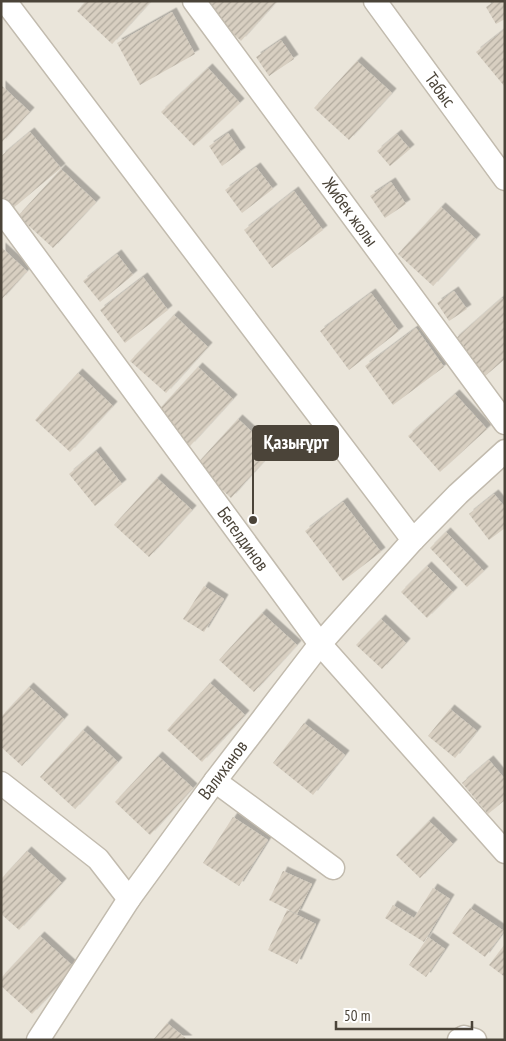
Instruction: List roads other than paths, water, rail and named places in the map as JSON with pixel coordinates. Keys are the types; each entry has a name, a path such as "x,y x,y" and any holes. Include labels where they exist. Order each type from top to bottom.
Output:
{"street":[{"path":"5,1 413,540"},
{"name":"Жибек жолы","path":"194,1 505,423"},
{"name":"Табыс","path":"375,1 505,180"},
{"name":"Бегелдинов","path":"1,210 320,644 505,852"},
{"name":"Валиханов","path":"38,1040 129,899 215,781 320,644 413,540 458,494 505,451"},
{"path":"215,781 333,868"},
{"path":"1,783 98,859 129,899"},
{"path":"459,1040 464,1037 475,1040"}],"place":[{"name":"Қазығұрт","path":"253,520"}]}
